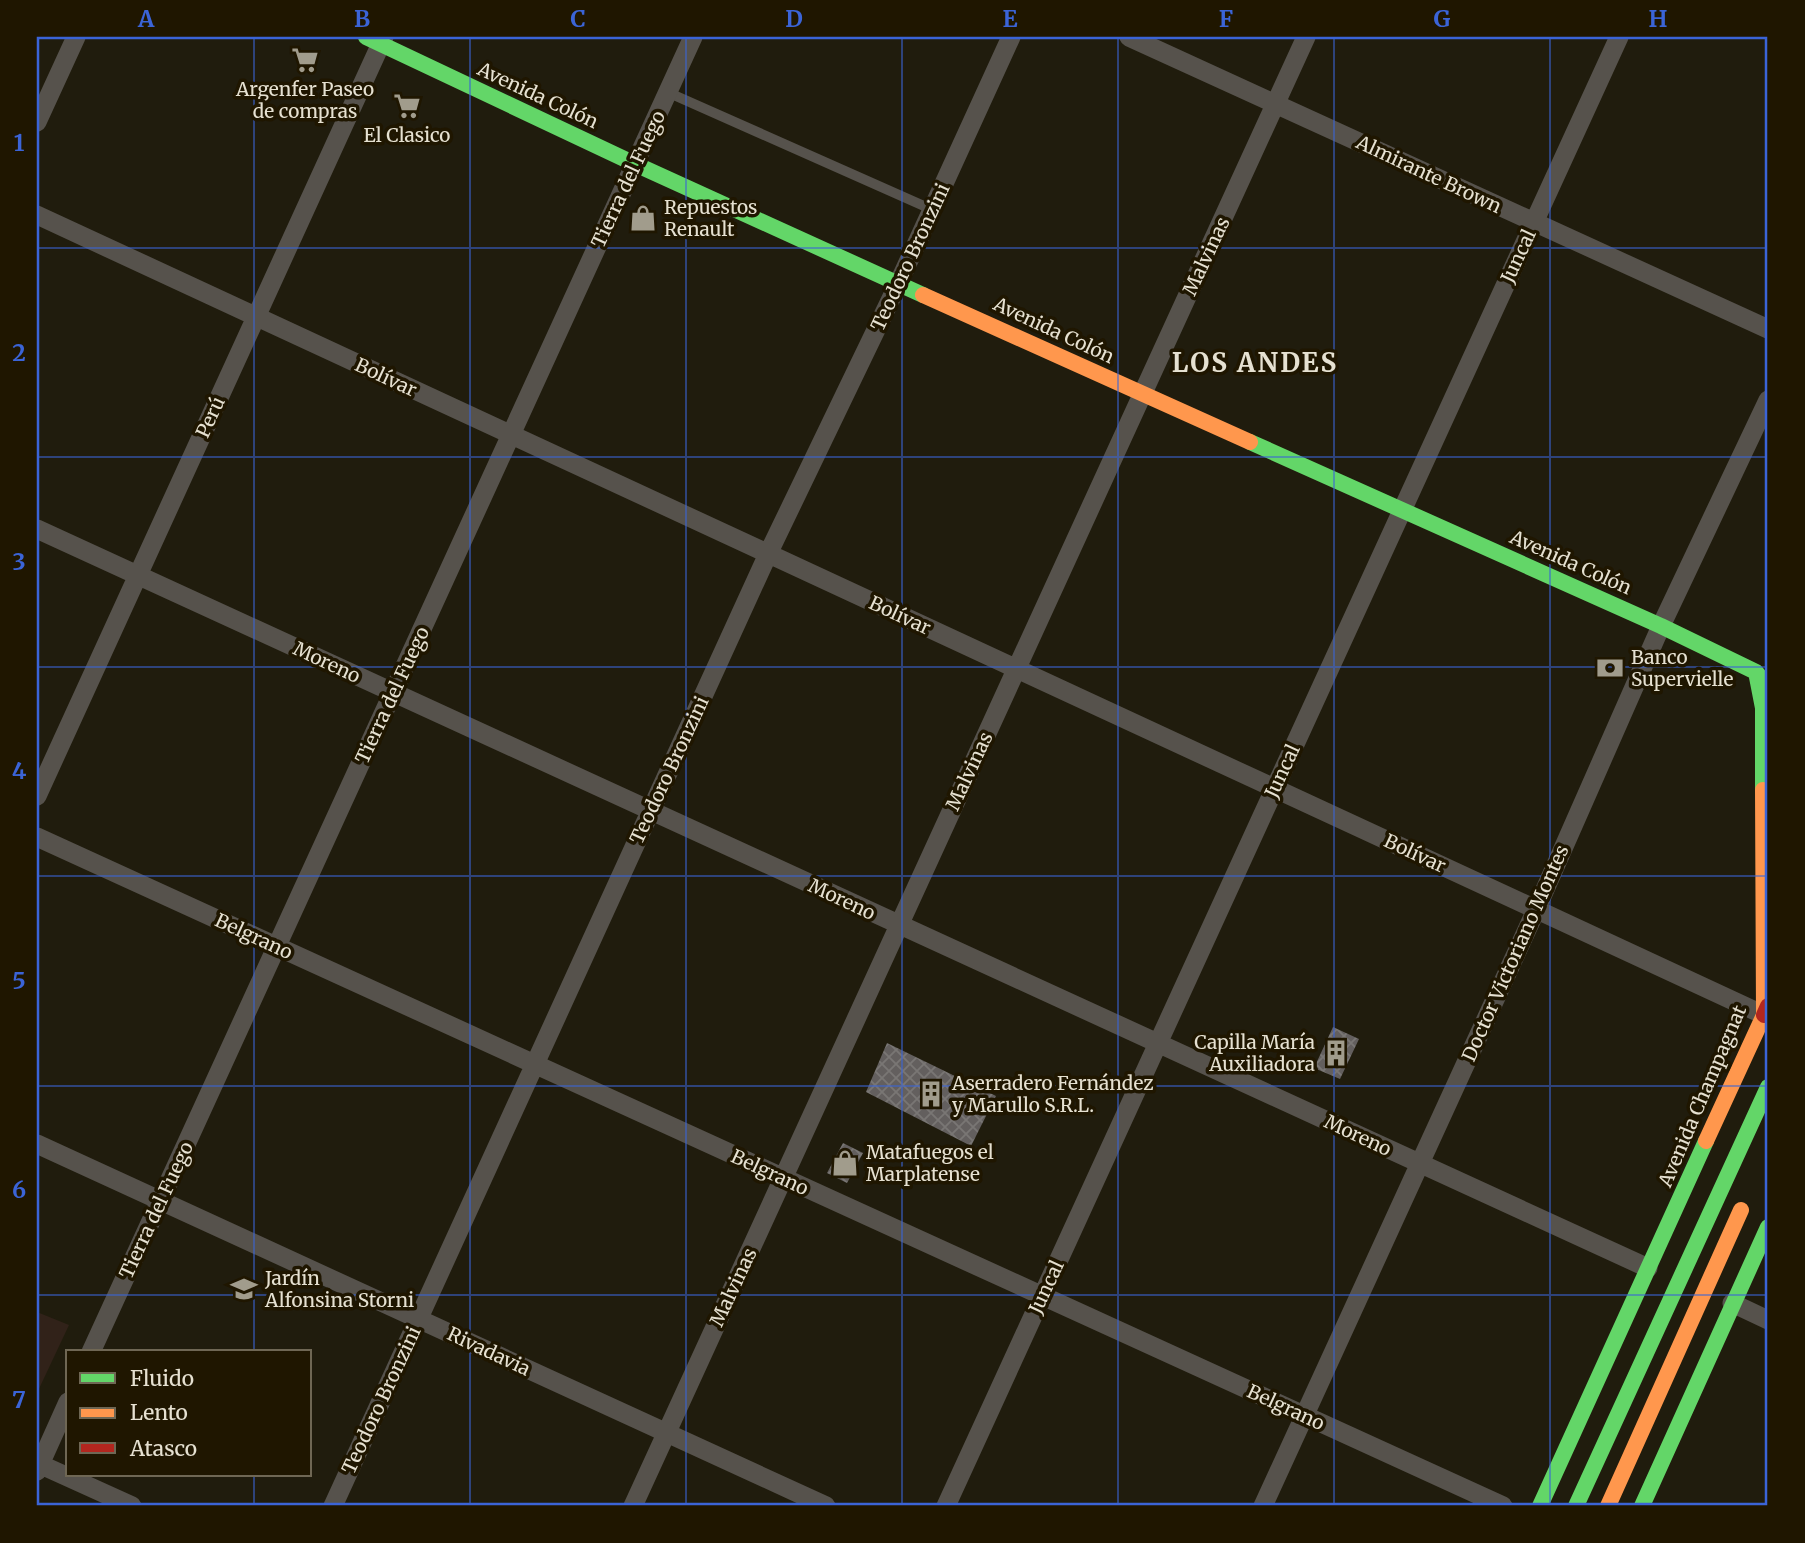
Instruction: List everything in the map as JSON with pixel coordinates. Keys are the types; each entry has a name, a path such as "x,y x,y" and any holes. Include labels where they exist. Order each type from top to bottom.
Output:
{"main road":[{"name":"Avenida Colón","path":"377,39 635,164 1661,626 1756,672 1768,687"},
{"name":"Avenida Colón","path":"1727,658 1765,658"},
{"name":"Avenida Champagnat","path":"1540,1506 1766,1010 1763,708 1756,672"},
{"path":"1576,1506 1768,1087"},
{"path":"1608,1506 1746,1198"},
{"path":"1642,1506 1768,1227"}],"street":[{"path":"37,122 76,37"},
{"name":"Tierra del Fuego","path":"92,1350 693,37"},
{"name":"Teodoro Bronzini","path":"333,1506 768,554 933,210 1011,37"},
{"name":"Almirante Brown","path":"1129,37 1768,329"},
{"name":"Malvinas","path":"633,1506 1306,37"},
{"name":"Juncal","path":"946,1506 1619,37"},
{"name":"Perú","path":"37,796 256,317 377,39"},
{"name":"Bolívar","path":"37,215 1536,909 1766,1010"},
{"name":"Doctor Victoriano Montes","path":"1263,1506 1536,909 1661,626 1768,400"},
{"name":"Moreno","path":"37,529 1648,1268"},
{"name":"Belgrano","path":"37,837 1503,1506"},
{"name":"Rivadavia","path":"37,1144 826,1506"},
{"path":"1732,1303 1768,1320"},
{"path":"66,1406 38,1466 132,1506"}],"lane":[{"path":"667,92 933,210"}],"shaded area":[{"path":"37,1312 69,1325 37,1393"}],"building":[{"name":"Capilla María Auxiliadora","path":"1333,1027 1359,1039 1340,1079 1314,1068"},
{"name":"Aserradero Fernández y Marullo S.R.L.","path":"887,1043 996,1096 971,1146 866,1092"},
{"name":"Matafuegos el Marplatense","path":"843,1143 863,1153 847,1183 827,1173"}],"traffic: fast":[{"path":"366,37 635,164 923,295"},
{"path":"1250,442 1661,626 1756,672 1768,687"},
{"path":"1756,672 1763,708 1763,790"},
{"path":"1576,1506 1768,1087"},
{"path":"1540,1506 1706,1141"},
{"path":"1642,1506 1768,1227"}],"traffic: slow":[{"path":"923,295 1250,442"},
{"path":"1706,1141 1764,1015 1763,790"},
{"path":"1608,1506 1741,1210"}],"traffic: jam":[{"path":"1764,1015 1768,1006"}],"place":[{"name":"Argenfer Paseo de compras","path":"305,60"},
{"name":"El Clasico","path":"407,106"},
{"name":"Repuestos Renault","path":"643,218"},
{"name":"Banco Supervielle","path":"1610,668"},
{"name":"Capilla María Auxiliadora","path":"1336,1053"},
{"name":"Aserradero Fernández y Marullo S.R.L.","path":"931,1094"},
{"name":"Matafuegos el Marplatense","path":"845,1163"},
{"name":"Jardín Alfonsina Storni","path":"244,1289"}],"district":[{"name":"LOS ANDES","path":"1255,362"}]}
